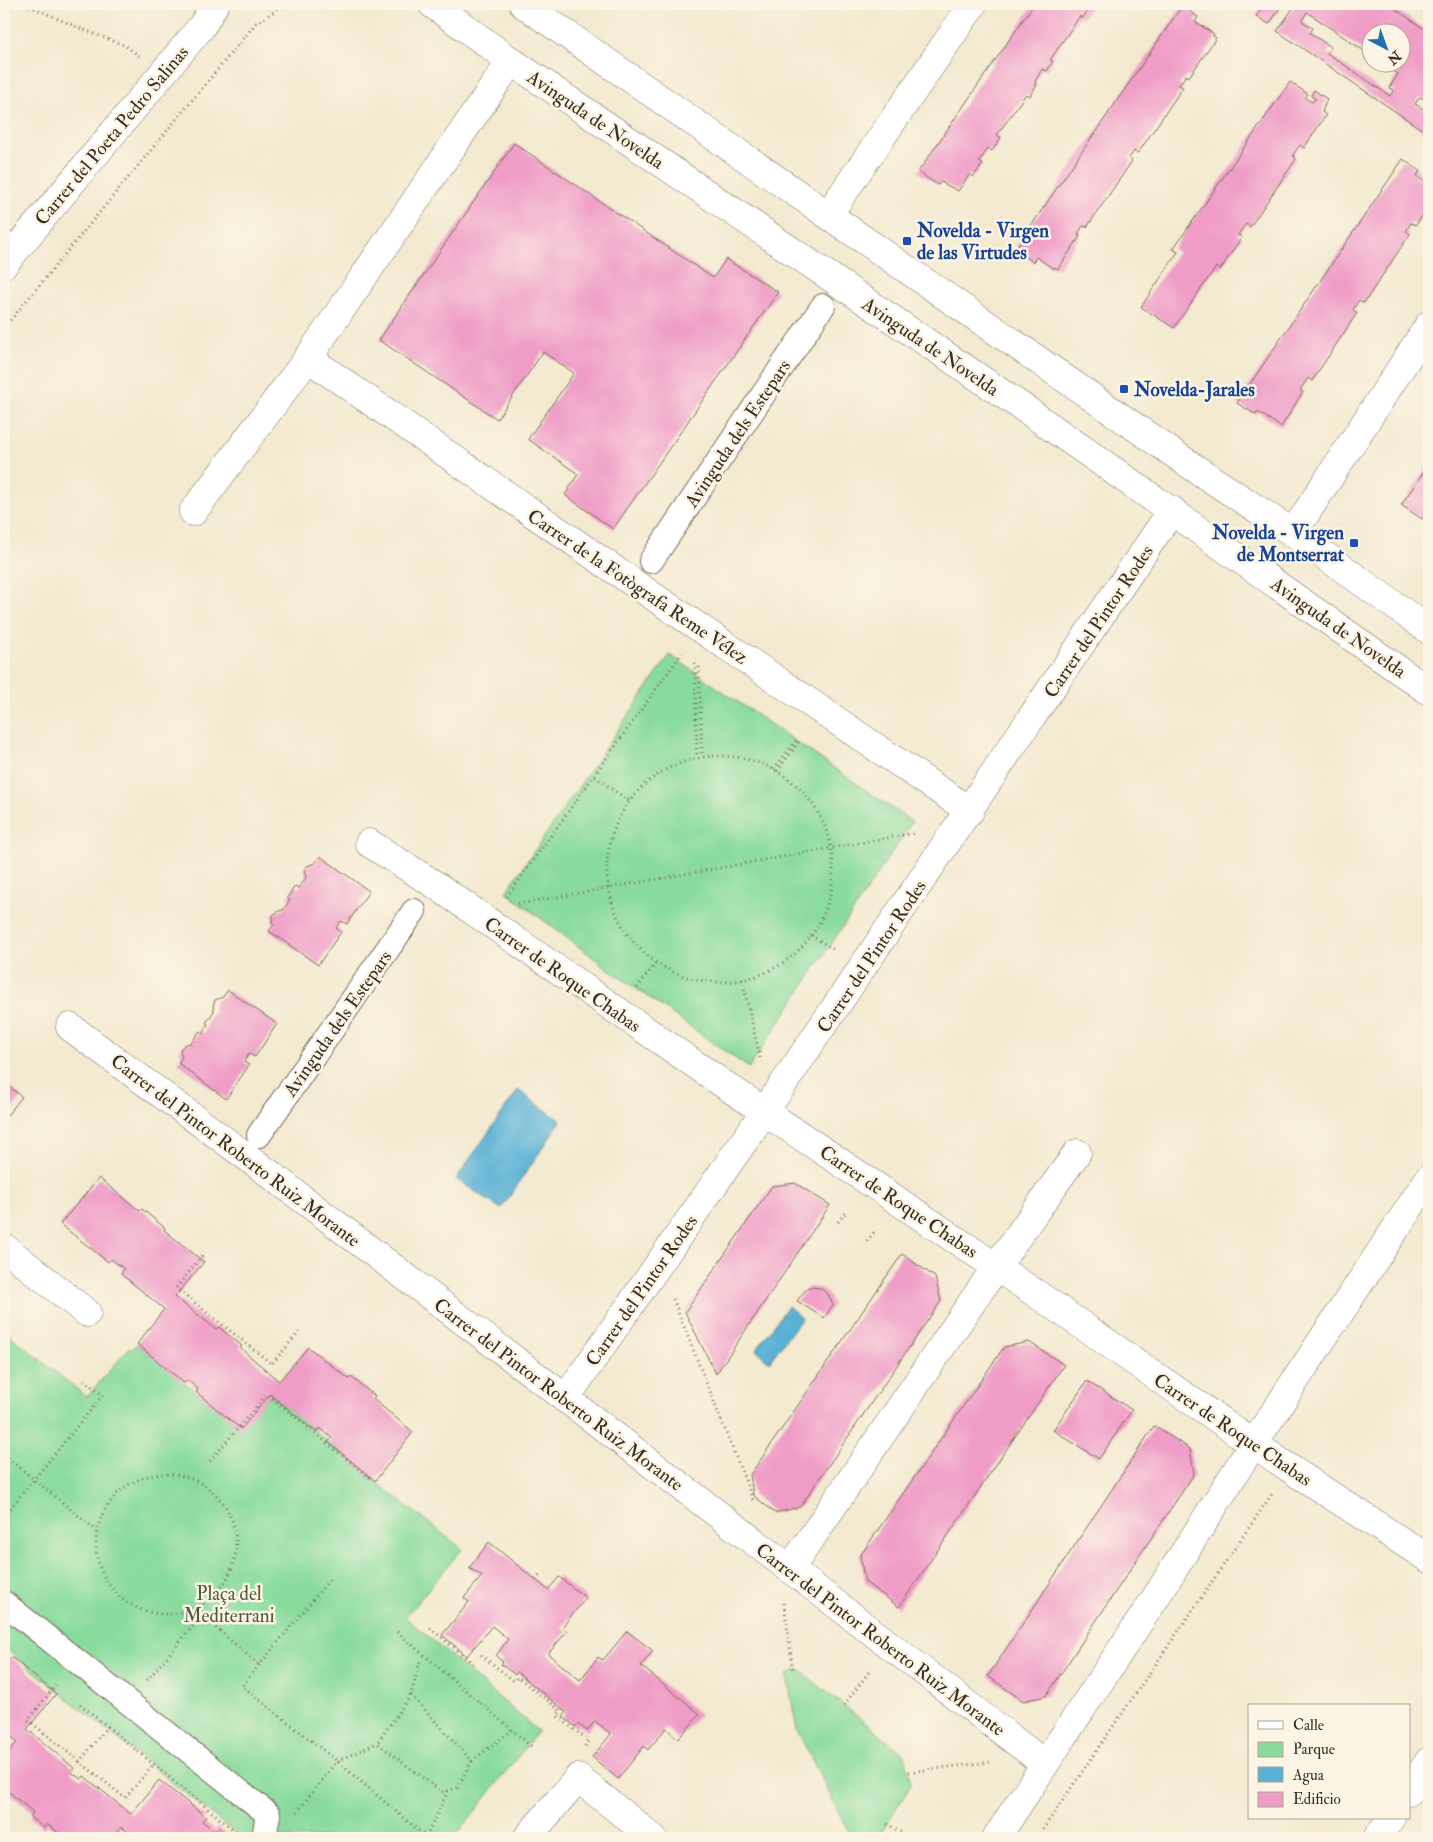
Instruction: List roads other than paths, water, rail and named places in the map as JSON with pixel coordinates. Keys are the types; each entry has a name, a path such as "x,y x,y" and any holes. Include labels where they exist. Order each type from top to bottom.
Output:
{"street":[{"name":"Carrer del Poeta Pedro Salinas","path":"4,264 202,26 215,4"},
{"name":"Avinguda de Novelda","path":"432,4 511,61 1172,510 1429,691"},
{"path":"524,4 1193,467 1293,533 1429,630"},
{"path":"828,215 974,4"},
{"path":"193,512 308,358 511,61"},
{"name":"Avinguda dels Estepars","path":"651,561 823,306"},
{"path":"1293,533 1429,325"},
{"name":"Carrer de la Fotògrafa Reme Vélez","path":"308,358 635,584 970,811"},
{"name":"Carrer del Pintor Rodes","path":"565,1399 766,1111 1172,510"},
{"name":"Carrer de Roque Chabas","path":"368,843 434,884 1290,1468 1429,1559"},
{"name":"Avinguda dels Estepars","path":"259,1135 414,911"},
{"name":"Carrer del Pintor Roberto Ruiz Morante","path":"70,1027 258,1165 790,1568 1045,1764"},
{"path":"790,1568 996,1267 1077,1153"},
{"path":"996,1838 1429,1178"},
{"path":"4,1247 87,1313"},
{"path":"4,1603 268,1814 264,1838"},
{"path":"1410,1790 1429,1761"},
{"path":"527,1838 578,1778 653,1838"},
{"path":"1377,1838 1390,1820"}],"water":[{"path":"518,1090 561,1121 501,1209 456,1179"},
{"path":"788,1306 802,1318 769,1362 756,1350"}],"place":[{"name":"Novelda - Virgen de las Virtudes","path":"907,241"},
{"name":"Novelda-Jarales","path":"1124,389"},
{"name":"Novelda - Virgen de Montserrat","path":"1354,543"}],"park label":[{"name":"Plaça del Mediterrani","path":"229,1604"}]}
